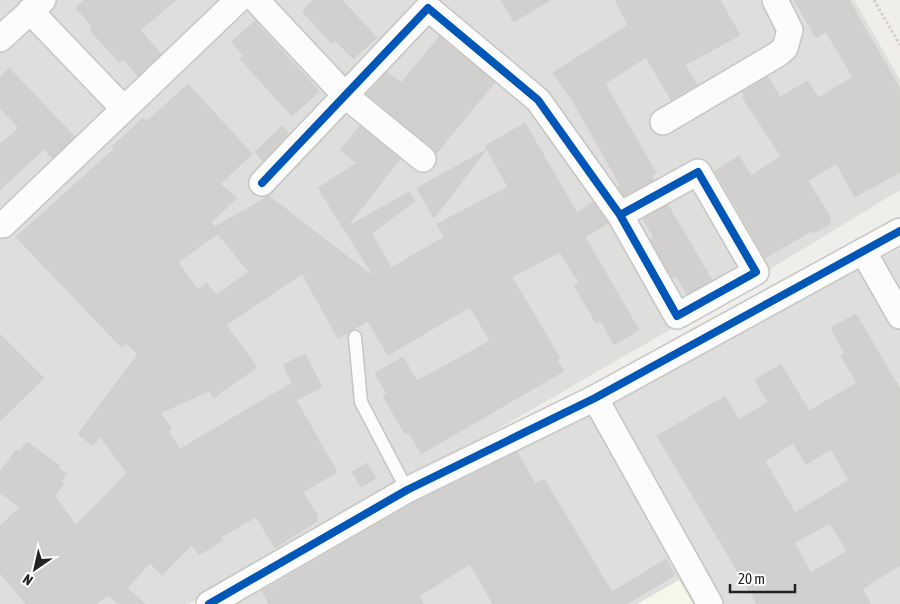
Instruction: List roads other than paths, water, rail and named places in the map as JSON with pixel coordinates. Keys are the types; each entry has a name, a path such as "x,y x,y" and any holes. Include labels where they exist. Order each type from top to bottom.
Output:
{"street":[{"path":"3,225 238,0"},
{"path":"256,0 346,96 423,159"},
{"path":"663,122 785,48 790,39 790,30 775,0"},
{"path":"0,39 36,6 124,109"},
{"path":"262,183 428,8 538,100 620,215 677,316 756,272 698,172 620,215"},
{"path":"209,604 407,490 595,398 900,231"},
{"path":"863,251 900,316"},
{"path":"595,398 710,604"}],"lane":[{"path":"356,337 361,402 407,490"}]}
